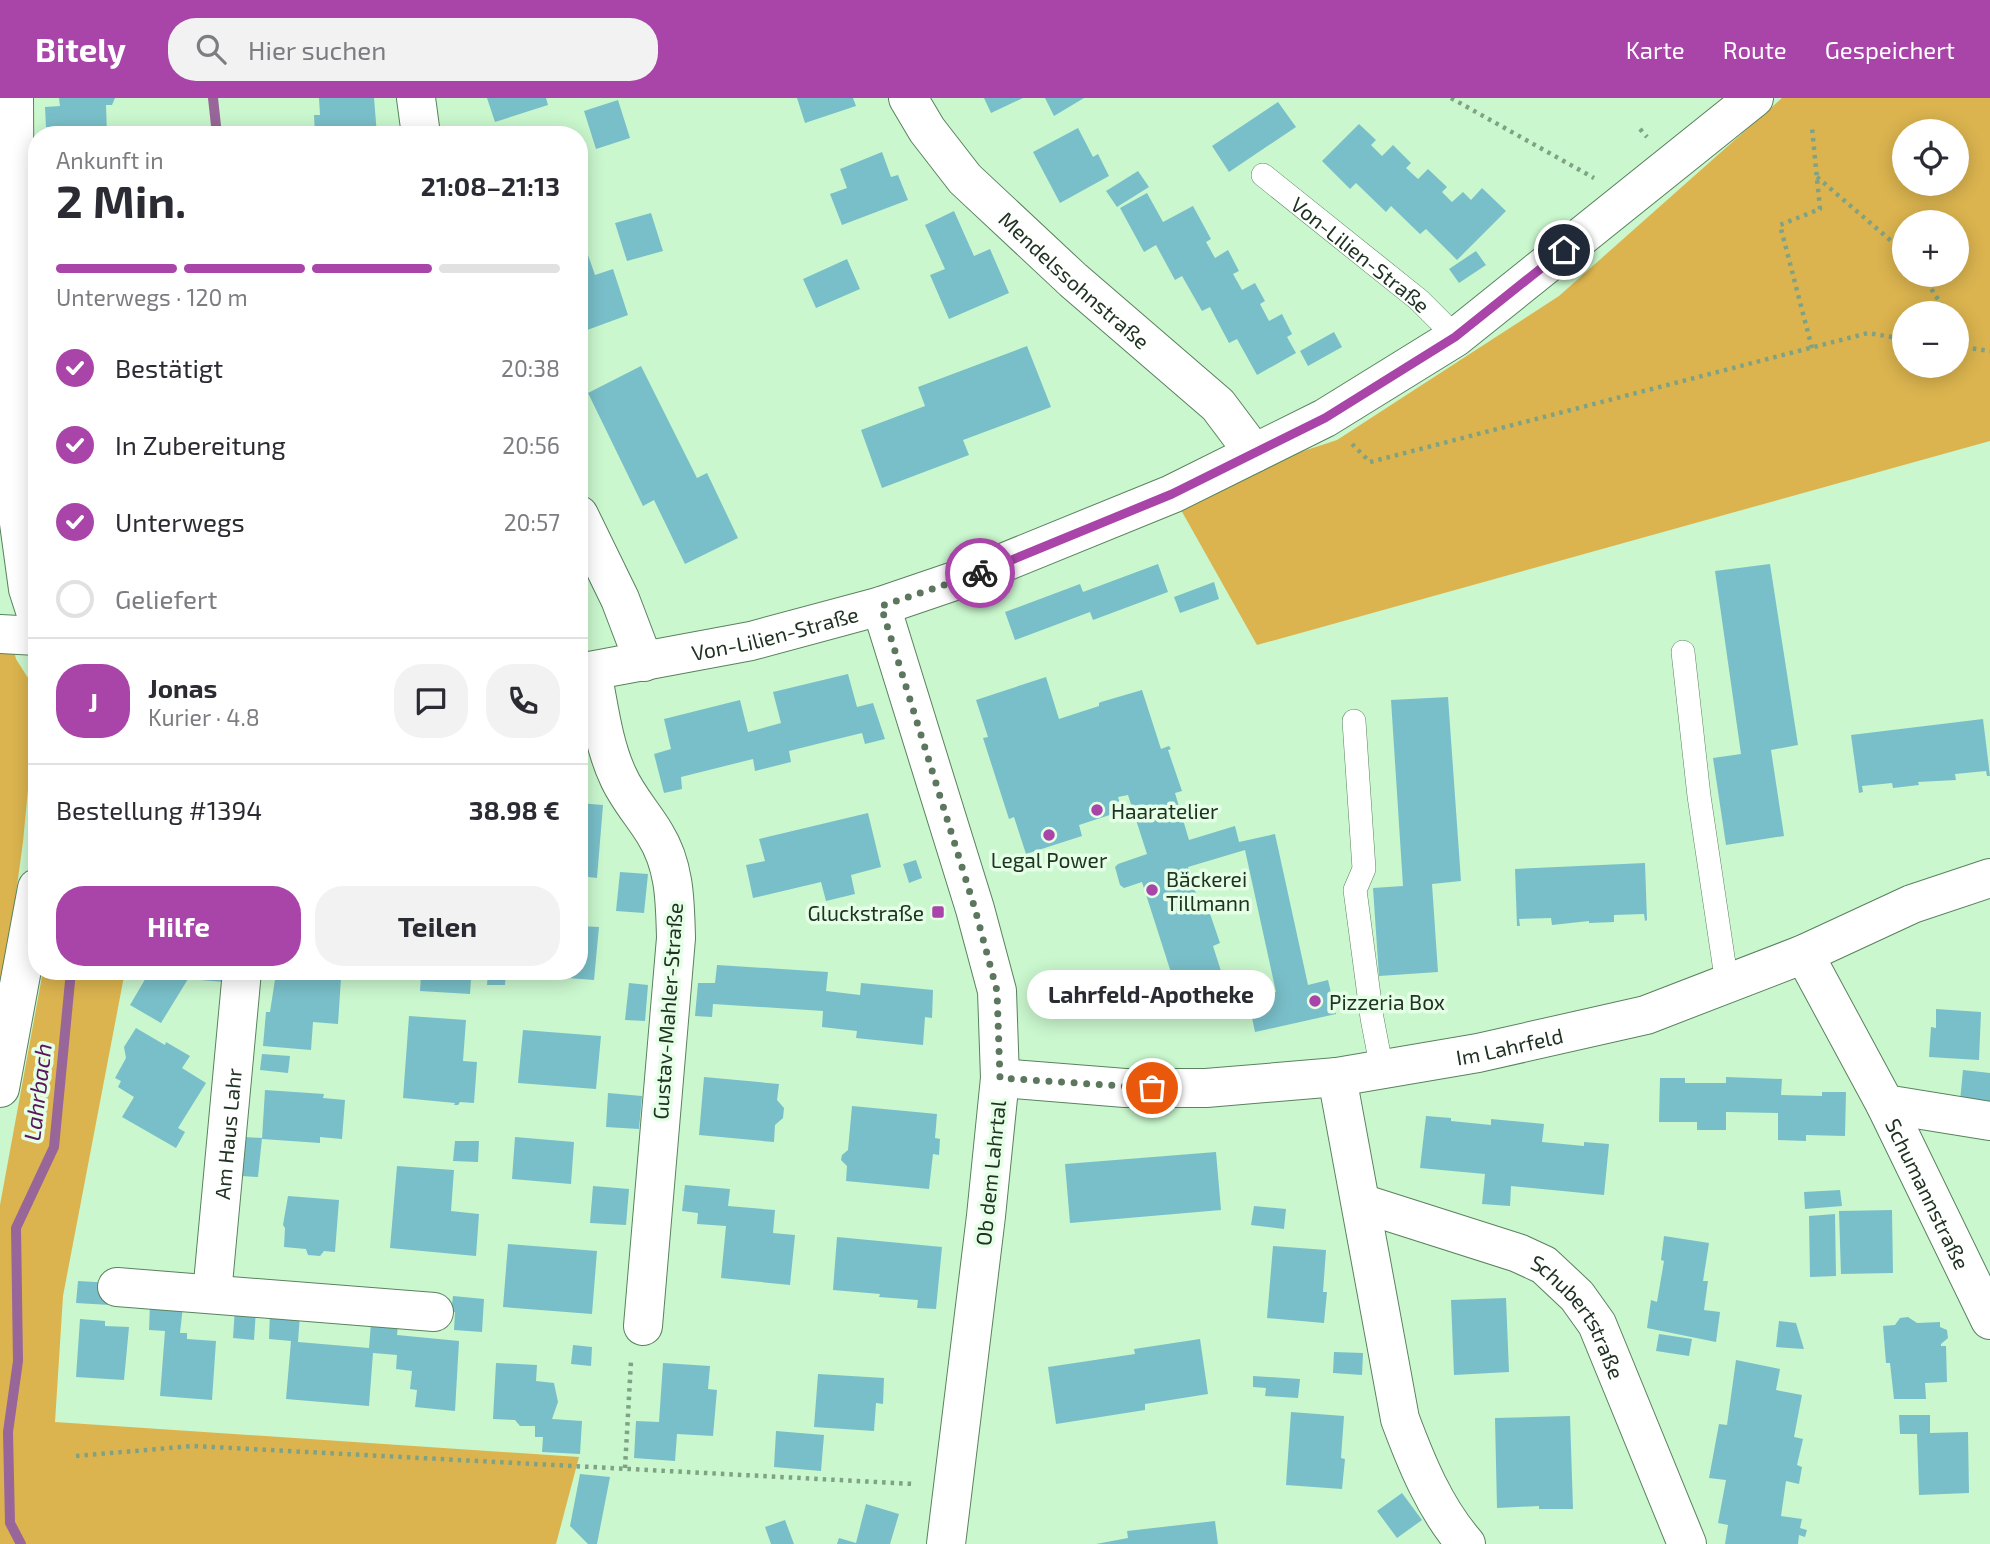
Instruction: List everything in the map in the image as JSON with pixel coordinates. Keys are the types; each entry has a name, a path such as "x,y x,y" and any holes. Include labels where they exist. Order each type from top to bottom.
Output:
{"street":[{"path":"14,98 16,501 28,589"},
{"path":"416,98 420,126"},
{"name":"Mendelssohnstraße","path":"908,98 965,179 1063,271 1217,405 1254,453"},
{"name":"Von-Lilien-Straße","path":"588,672 751,641 881,606 978,573 1172,494 1325,418 1455,337 1754,98"},
{"path":"588,533 620,599 644,662"},
{"name":"Ob dem Lahrtal","path":"881,606 975,909 997,991 1000,1078 946,1544"},
{"path":"0,634 28,636"},
{"name":"Gustav-Mahler-Straße","path":"588,679 617,775 632,802 656,835 669,865 675,894 676,938 643,1326"},
{"name":"Im Lahrfeld","path":"1000,1078 1125,1088 1206,1088 1338,1077 1478,1053 1647,1016 1804,954 1912,904 1990,878"},
{"path":"0,1088 28,937"},
{"name":"Schumannstraße","path":"1804,954 1885,1104 1990,1320"},
{"name":"Am Haus Lahr","path":"212,1294 241,980"},
{"path":"1338,1077 1400,1419 1417,1463 1438,1502 1466,1544"},
{"name":"Schumannstraße","path":"1885,1104 1990,1121"},
{"name":"Schubertstraße","path":"1361,1203 1518,1253 1544,1265 1563,1280 1597,1324 1687,1544"},
{"path":"117,1287 433,1312"}],"lane":[{"name":"Von-Lilien-Straße","path":"1263,175 1419,300 1455,337"},
{"path":"1683,652 1699,796 1727,984"},
{"path":"1354,721 1364,869 1355,890 1372,1018 1382,1070"}],"path":[{"path":"1451,98 1629,198"},
{"path":"1812,128 1820,209 1780,225 1812,348"},
{"path":"1816,176 1892,242"},
{"path":"1325,418 1370,462 1868,333 1892,336"},
{"path":"1969,348 1990,351"},
{"path":"625,1468 632,1344 643,1326"},
{"path":"76,1456 193,1446 953,1486"}],"shaded area":[{"path":"1782,98 1990,98 1990,441 1257,645 1172,494 1337,440 1559,296"},
{"path":"0,634 10,634 16,659 28,678 28,789 9,944 0,986"},
{"path":"41,980 123,980 63,1296 55,1422 579,1457 556,1544 0,1544 0,1205"}],"building":[{"path":"59,98 115,98 112,105 106,105 107,126 46,126 45,107 60,106"},
{"path":"319,98 374,98 376,126 315,126 314,115 320,115"},
{"path":"487,98 546,98 548,105 495,122"},
{"path":"797,98 853,98 856,106 805,123"},
{"path":"984,98 1023,98 991,113"},
{"path":"1045,98 1084,98 1054,116"},
{"path":"618,100 630,138 596,149 584,111"},
{"path":"1278,102 1296,127 1229,172 1212,146"},
{"path":"1359,124 1376,140 1371,145 1382,156 1393,145 1411,163 1406,168 1418,179 1428,169 1447,187 1442,192 1452,202 1463,192 1471,200 1482,188 1506,211 1457,260 1426,229 1420,234 1391,206 1386,212 1356,183 1350,189 1322,161"},
{"path":"1078,128 1093,157 1098,154 1109,176 1060,203 1033,152"},
{"path":"882,152 891,177 898,175 908,200 842,225 830,194 847,188 840,169"},
{"path":"1138,171 1149,187 1117,207 1106,191"},
{"path":"1147,193 1163,222 1193,206 1211,239 1206,242 1215,258 1228,250 1239,271 1233,274 1242,290 1255,283 1265,301 1260,304 1269,321 1282,314 1292,334 1287,337 1296,353 1257,375 1237,339 1229,343 1210,307 1202,311 1182,276 1175,280 1156,245 1144,252 1120,208"},
{"path":"954,211 974,256 990,249 1009,293 949,319 930,275 945,269 925,225"},
{"path":"651,213 663,251 627,261 615,223"},
{"path":"1476,251 1486,265 1459,283 1449,269"},
{"path":"588,255 595,275 613,269 628,315 588,330"},
{"path":"847,259 860,289 816,308 803,279"},
{"path":"1334,332 1342,347 1308,366 1300,351"},
{"path":"1027,346 1051,407 963,440 969,455 882,488 861,430 925,406 918,387"},
{"path":"641,366 697,478 707,473 738,538 685,564 654,500 643,506 588,393"},
{"path":"1158,564 1168,592 1093,620 1090,612 1015,640 1005,612 1080,584 1083,592"},
{"path":"1770,564 1798,745 1771,750 1784,836 1726,845 1713,758 1741,754 1715,571"},
{"path":"1214,582 1219,599 1180,613 1174,597"},
{"path":"848,674 857,707 873,703 885,739 865,744 862,733 825,742 789,751 791,762 755,771 753,759 681,777 682,789 664,793 654,754 671,749 664,719 740,700 748,732 781,723 773,692"},
{"path":"1046,677 1059,719 1099,706 1101,702 1142,690 1161,749 1169,746 1171,749 1168,750 1182,791 1175,793 1189,840 1235,826 1239,842 1275,834 1308,985 1328,980 1336,1014 1255,1032 1248,998 1276,992 1245,850 1188,867 1199,904 1206,902 1220,943 1213,946 1228,993 1184,1006 1183,1010 1142,882 1124,888 1120,885 1115,867 1147,854 1128,795 1118,797 1122,811 1079,825 1082,836 1026,854 1014,817 1009,819 983,738 988,737 976,700"},
{"path":"1448,697 1461,881 1432,884 1438,972 1379,976 1373,888 1403,886 1391,700"},
{"path":"1983,719 1990,776 1987,776 1986,771 1955,774 1956,780 1918,782 1919,785 1893,788 1892,783 1862,786 1863,792 1859,793 1851,735"},
{"path":"588,804 603,805 597,878 588,877"},
{"path":"868,813 881,867 851,875 855,894 826,901 821,882 753,898 746,865 765,861 759,839"},
{"path":"916,860 922,878 909,883 903,864"},
{"path":"1645,863 1645,921 1644,914 1614,915 1614,922 1589,921 1552,925 1551,918 1519,919 1520,926 1517,926 1515,869"},
{"path":"620,872 648,874 644,913 616,911"},
{"path":"588,926 599,927 594,980 588,980"},
{"path":"717,965 828,972 826,991 860,995 861,983 933,990 932,1018 925,1017 923,1045 856,1038 857,1031 822,1027 823,1011 713,1004 712,1017 695,1016 698,983 715,983"},
{"path":"145,980 187,980 161,1023 130,1005"},
{"path":"275,980 341,980 338,1024 313,1022 311,1050 263,1046 266,1012 270,1012"},
{"path":"421,980 471,980 470,994 420,991"},
{"path":"487,980 505,980 505,985 487,985"},
{"path":"629,983 648,985 645,1021 625,1020"},
{"path":"1936,1009 1981,1012 1979,1060 1929,1057 1931,1027 1936,1028"},
{"path":"409,1016 466,1020 463,1061 477,1062 474,1103 460,1102 454,1105 455,1103 403,1098"},
{"path":"136,1028 190,1056 182,1068 206,1083 178,1128 185,1132 176,1148 122,1117 134,1097 118,1087 121,1081 115,1078 126,1058 124,1047"},
{"path":"523,1030 601,1036 596,1089 518,1083"},
{"path":"262,1054 290,1056 288,1073 260,1070"},
{"path":"1963,1070 1990,1073 1990,1102 1960,1101"},
{"path":"704,1077 779,1084 777,1100 784,1108 783,1118 775,1125 774,1142 699,1135"},
{"path":"1726,1077 1782,1079 1781,1095 1822,1096 1822,1092 1846,1092 1845,1136 1806,1135 1806,1141 1778,1140 1778,1113 1726,1112 1726,1130 1697,1130 1697,1122 1659,1122 1660,1078 1685,1078 1685,1083 1726,1083"},
{"path":"265,1090 324,1094 323,1098 345,1100 342,1139 320,1137 320,1143 262,1139"},
{"path":"608,1093 642,1096 639,1129 606,1127"},
{"path":"852,1106 937,1114 935,1138 940,1139 939,1155 933,1154 929,1189 846,1181 847,1166 841,1160 848,1150"},
{"path":"1426,1116 1491,1125 1491,1119 1544,1124 1542,1142 1584,1146 1584,1142 1609,1144 1604,1195 1511,1186 1510,1206 1482,1204 1485,1174 1420,1168"},
{"path":"245,1137 262,1138 258,1177 242,1176"},
{"path":"515,1137 574,1142 571,1184 512,1179"},
{"path":"455,1141 479,1141 478,1162 453,1161"},
{"path":"1216,1152 1221,1210 1070,1223 1065,1164"},
{"path":"397,1166 454,1170 451,1211 479,1214 476,1256 390,1248"},
{"path":"685,1185 730,1189 728,1206 775,1210 773,1233 795,1235 790,1285 721,1278 726,1226 697,1224 698,1213 682,1211"},
{"path":"593,1186 629,1189 626,1225 590,1223"},
{"path":"1840,1190 1842,1206 1805,1209 1804,1192"},
{"path":"288,1196 339,1200 335,1252 324,1251 320,1256 308,1255 306,1249 284,1247 283,1225"},
{"path":"1254,1206 1286,1209 1284,1229 1251,1225"},
{"path":"1892,1210 1893,1273 1841,1274 1839,1211"},
{"path":"1835,1214 1836,1276 1810,1277 1809,1216"},
{"path":"1664,1236 1709,1243 1703,1281 1708,1281 1704,1310 1720,1312 1716,1342 1647,1328 1651,1300 1657,1302 1664,1261 1661,1260"},
{"path":"837,1237 942,1247 936,1309 917,1308 918,1300 833,1290"},
{"path":"508,1244 597,1251 592,1314 503,1307"},
{"path":"1273,1246 1326,1250 1323,1292 1327,1292 1324,1323 1267,1318"},
{"path":"78,1281 112,1283 110,1305 76,1303"},
{"path":"453,1296 484,1299 482,1332 454,1330 455,1312 451,1312"},
{"path":"1506,1298 1509,1372 1454,1375 1451,1300"},
{"path":"150,1304 183,1306 180,1333 187,1333 187,1339 216,1341 212,1400 160,1396 165,1331 149,1330"},
{"path":"235,1308 256,1310 254,1340 233,1338"},
{"path":"270,1312 300,1314 298,1342 369,1348 371,1323 398,1325 397,1335 459,1341 455,1411 415,1407 417,1390 410,1389 412,1371 396,1369 397,1355 373,1353 369,1406 286,1399 291,1341 269,1339"},
{"path":"1908,1317 1917,1323 1940,1322 1940,1327 1947,1330 1948,1338 1941,1346 1946,1346 1947,1382 1925,1383 1926,1399 1894,1399 1890,1363 1886,1363 1883,1326 1895,1325 1900,1318"},
{"path":"80,1319 105,1321 105,1326 129,1327 124,1380 76,1377"},
{"path":"1779,1321 1796,1323 1804,1349 1776,1347"},
{"path":"1659,1334 1692,1339 1689,1356 1656,1351"},
{"path":"1200,1339 1208,1394 1145,1404 1145,1410 1056,1424 1048,1367 1135,1354 1134,1349"},
{"path":"573,1345 592,1347 591,1366 571,1364"},
{"path":"1334,1352 1363,1353 1362,1375 1333,1373"},
{"path":"1736,1360 1780,1369 1776,1390 1802,1395 1794,1437 1803,1439 1797,1465 1802,1467 1799,1484 1786,1481 1781,1516 1802,1519 1800,1528 1807,1530 1805,1537 1799,1535 1798,1544 1725,1544 1728,1525 1718,1523 1726,1480 1709,1478 1719,1424 1727,1425"},
{"path":"496,1363 537,1365 536,1381 554,1383 558,1402 552,1419 582,1421 580,1454 542,1452 543,1437 535,1437 535,1426 520,1426 515,1420 493,1419"},
{"path":"663,1363 710,1366 708,1389 717,1390 713,1436 677,1434 675,1461 634,1458 636,1421 659,1422"},
{"path":"818,1374 884,1378 883,1404 876,1403 874,1431 814,1427"},
{"path":"1253,1376 1300,1379 1298,1398 1265,1396 1266,1388 1253,1387"},
{"path":"1291,1412 1344,1416 1341,1458 1345,1459 1342,1489 1286,1485"},
{"path":"1899,1415 1930,1415 1930,1433 1968,1432 1969,1493 1919,1495 1917,1434 1900,1434"},
{"path":"1570,1416 1573,1509 1539,1509 1539,1506 1497,1508 1495,1418"},
{"path":"776,1431 824,1435 821,1471 774,1467"},
{"path":"580,1474 610,1477 597,1544 588,1544 570,1526"},
{"path":"1402,1493 1422,1520 1397,1538 1377,1511"},
{"path":"866,1504 899,1514 890,1544 837,1544 839,1538 856,1543"},
{"path":"785,1520 794,1544 771,1544 765,1527"},
{"path":"1215,1521 1218,1544 1096,1544 1128,1538 1127,1531"}],"waterway":[{"name":"Lahrbach","path":"213,98 216,126"},
{"name":"Lahrbach","path":"21,1544 10,1523 8,1432 18,1361 16,1228 54,1147 70,980"}],"way so far":[{"path":"980,573 881,606 975,909 997,991 1000,1078 1152,1088"}],"place":[{"name":"Haaratelier","path":"1097,810"},
{"name":"Legal Power","path":"1049,835"},
{"name":"Bäckerei Tillmann","path":"1152,890"},
{"name":"Gluckstraße","path":"938,912"},
{"name":"Pizzeria Box","path":"1315,1001"},
{"name":"Lahrfeld-Apotheke","path":"1152,1088"}],"route":[{"path":"980,573 1172,494 1325,418 1455,337 1564,250"}]}
